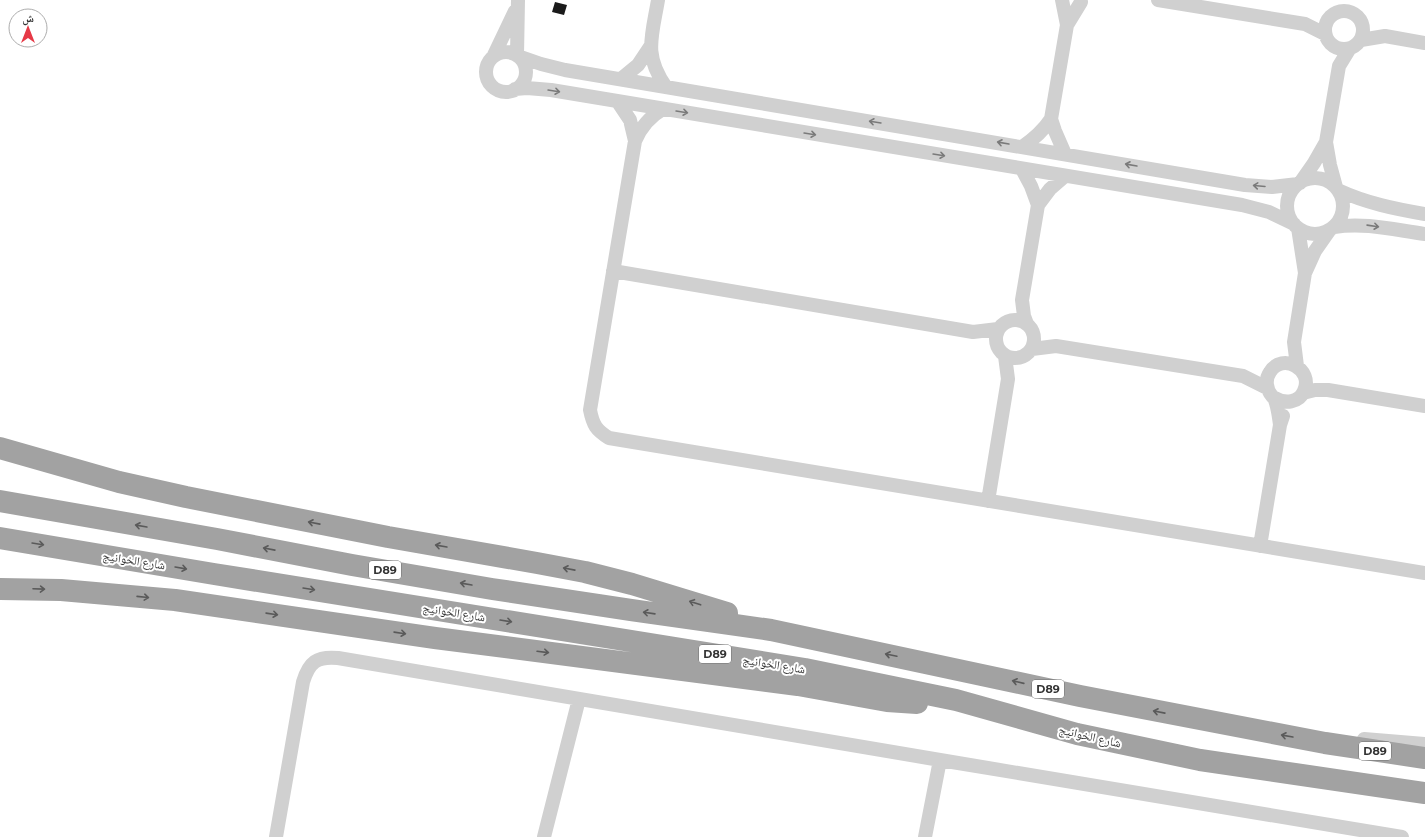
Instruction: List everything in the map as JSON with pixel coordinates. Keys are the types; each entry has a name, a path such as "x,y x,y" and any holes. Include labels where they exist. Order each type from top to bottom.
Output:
{"highway":[{"path":"0,448 119,482 201,500 373,534 591,574 679,598 727,613 771,630"},
{"name":"D89","path":"0,501 217,539 352,565 631,610 771,630 1088,698 1325,743 1425,758"},
{"name":"شارع الخوانيج","path":"0,538 214,574 805,668 956,700 1077,734 1192,759 1425,793"},
{"path":"0,589 61,590 175,600 435,638 798,685 887,701 912,703 956,700"}],"street":[{"path":"658,0 650,47 655,68 666,87"},
{"path":"1062,0 1070,3 1083,1"},
{"path":"1062,0 1067,25 1051,119 1054,131 1065,154"},
{"path":"1158,0 1305,24 1317,22 1346,10 1356,12 1385,36"},
{"path":"1339,66 1325,26 1344,0"},
{"path":"1067,25 1083,1"},
{"path":"494,55 517,3"},
{"path":"515,90 525,77 526,69 518,55 517,3"},
{"path":"1296,366 1294,342 1305,273 1315,251 1342,216 1343,203 1330,165 1326,142 1339,66 1364,32 1356,12"},
{"path":"1305,24 1341,49 1385,36 1425,43"},
{"path":"621,79 638,65 650,47"},
{"path":"1425,214 1363,201 1337,189 1325,180 1319,179 1312,178 1299,183 1278,187 1259,187 565,70 541,64 506,52 500,52 494,55 489,60 486,67 488,81 493,87 500,91 508,92 527,88 551,90 1256,208 1282,217 1309,234 1316,234 1347,225 1371,226 1425,234"},
{"path":"618,102 630,120 635,141"},
{"path":"663,109 646,122 639,131 635,141 612,271 590,410 592,422 599,431 608,438 1425,573"},
{"path":"1022,147 1038,135 1051,119"},
{"path":"1305,273 1296,226 1288,214 1287,203 1291,193 1314,163 1326,142"},
{"path":"1022,169 1031,186 1038,205"},
{"path":"1022,300 996,336 996,344 1001,353 1005,356 1020,358 1025,356 1032,349 1035,338 1024,316 1022,300 1038,205 1050,189 1065,176"},
{"path":"612,271 973,332 996,344"},
{"path":"973,332 1004,325 1018,320 1056,346"},
{"path":"1280,425 1267,380 1294,342"},
{"path":"1032,349 1056,346 1243,376 1283,402 1315,390 1328,390 1425,406"},
{"path":"988,501 1008,379 1005,356"},
{"path":"1008,379 1020,358"},
{"path":"1243,376 1288,363 1296,366 1305,377 1316,385 1328,390"},
{"path":"1260,546 1280,425 1297,397 1306,386 1305,377"},
{"path":"276,837 306,670 314,661 326,657 579,698 1402,837"},
{"path":"544,837 579,698"},
{"path":"1325,743 1361,739 1425,744"},
{"path":"925,837 940,760"}],"building":[{"path":"555,2 567,5 564,15 552,12"}]}
